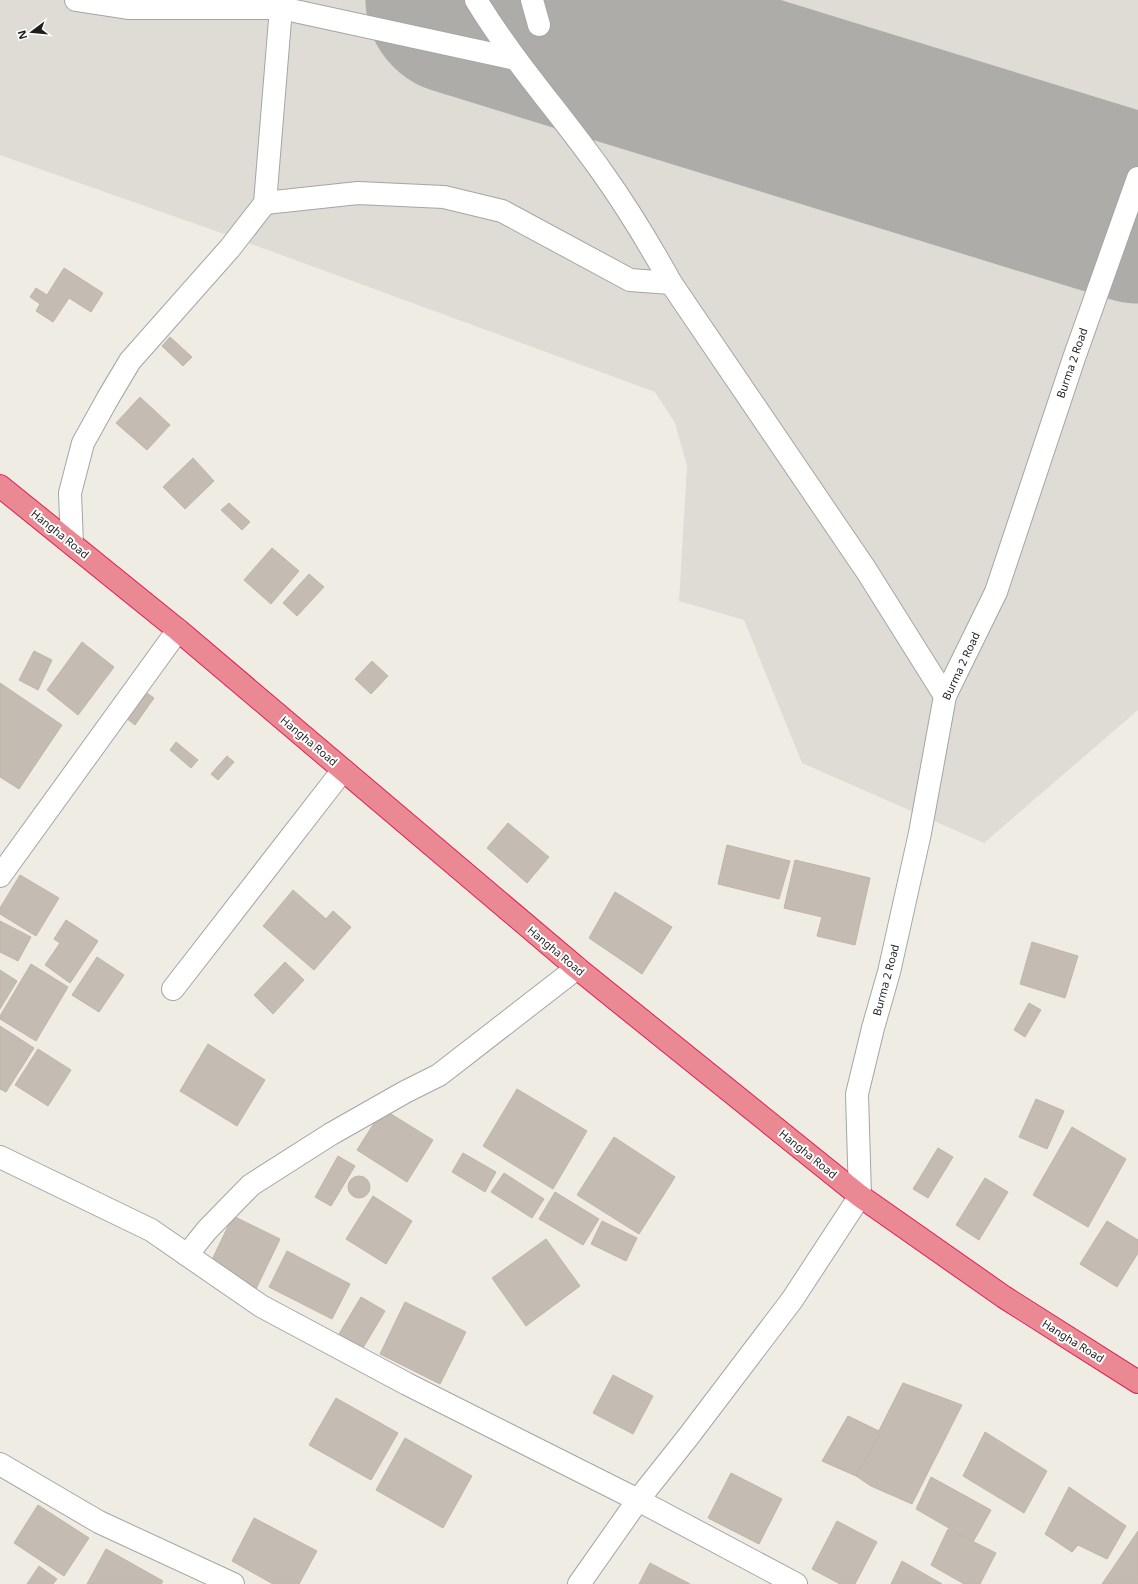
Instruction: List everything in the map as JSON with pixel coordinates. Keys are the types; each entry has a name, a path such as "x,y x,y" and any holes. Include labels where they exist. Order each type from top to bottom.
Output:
{"highway":[{"name":"Hangha Road","path":"0,486 178,630 577,968 860,1196 1004,1297 1138,1382"}],"street":[{"path":"76,0 128,8 280,4 516,59"},
{"path":"476,0 516,59 602,172 658,259 671,283 866,570 944,696"},
{"path":"532,0 539,25"},
{"path":"72,544 70,493 83,443 97,417 130,361 230,248 265,203 280,4"},
{"name":"Burma 2 Road","path":"860,1196 857,1094 873,1028 889,972 920,833 944,696 996,592 1074,358 1138,178"},
{"path":"265,203 358,193 444,197 502,211 630,280 671,283"},
{"path":"0,876 178,630"},
{"path":"173,989 343,770"},
{"path":"187,1255 207,1230 251,1185 331,1134 405,1092 439,1075 577,968"},
{"path":"0,1157 151,1230 261,1306 407,1384 638,1500 796,1584"},
{"path":"579,1584 638,1500 792,1300 860,1196"},
{"path":"0,1464 98,1522 233,1584"}],"shaded area":[{"path":"0,0 1138,0 1138,710 984,843 802,763 744,620 679,601 687,466 675,423 655,392 227,235 0,155"}],"building":[{"path":"64,268 103,293 91,312 69,298 53,322 36,311 40,304 30,297 36,288 47,295"},
{"path":"170,337 192,357 183,366 162,346"},
{"path":"140,397 170,425 147,450 116,423"},
{"path":"193,458 214,481 185,509 163,487"},
{"path":"229,503 250,522 242,530 221,510"},
{"path":"272,548 299,571 271,604 244,580"},
{"path":"309,574 324,587 297,616 283,603"},
{"path":"82,642 114,667 78,715 47,690"},
{"path":"34,651 52,660 38,690 19,680"},
{"path":"372,661 388,676 371,694 355,679"},
{"path":"0,683 62,725 19,789 0,777"},
{"path":"145,692 154,698 135,725 126,718"},
{"path":"176,742 198,760 191,768 170,750"},
{"path":"227,756 234,762 218,780 211,774"},
{"path":"508,823 549,857 527,883 487,848"},
{"path":"727,845 790,861 779,899 718,884"},
{"path":"795,860 870,878 855,945 817,936 822,917 784,908"},
{"path":"20,875 59,898 36,936 0,914 0,908"},
{"path":"293,890 326,919 333,911 351,927 314,970 263,926"},
{"path":"615,892 672,927 642,974 589,938"},
{"path":"66,920 98,941 70,983 45,965 60,943 54,939"},
{"path":"0,921 31,937 18,961 0,952"},
{"path":"1032,942 1078,956 1065,998 1020,984"},
{"path":"97,957 124,975 99,1012 72,995"},
{"path":"285,962 304,980 273,1014 254,995"},
{"path":"31,964 68,987 36,1041 0,1019 0,1016"},
{"path":"0,970 17,981 0,1009"},
{"path":"1029,1003 1041,1010 1025,1037 1014,1030"},
{"path":"0,1026 34,1048 6,1092 0,1089"},
{"path":"208,1044 265,1080 237,1126 180,1091"},
{"path":"38,1049 71,1070 48,1106 15,1085"},
{"path":"517,1089 587,1131 553,1189 483,1146"},
{"path":"1036,1099 1064,1111 1047,1149 1019,1137"},
{"path":"383,1109 433,1140 407,1182 357,1150"},
{"path":"1072,1127 1126,1159 1088,1227 1033,1195"},
{"path":"614,1137 675,1177 639,1234 577,1195"},
{"path":"938,1148 953,1157 928,1198 913,1189"},
{"path":"463,1153 496,1172 485,1192 452,1172"},
{"path":"338,1156 355,1166 331,1206 315,1197"},
{"path":"504,1173 544,1199 532,1218 491,1192"},
{"path":"359,1176 367,1179 370,1187 367,1195 359,1198 351,1195 348,1187 351,1179"},
{"path":"985,1178 1008,1192 979,1240 956,1225"},
{"path":"555,1192 599,1219 583,1245 539,1219"},
{"path":"373,1196 412,1221 386,1264 346,1239"},
{"path":"233,1216 280,1239 255,1291 208,1268"},
{"path":"602,1221 637,1238 626,1261 591,1244"},
{"path":"1107,1221 1138,1240 1138,1253 1117,1287 1080,1264"},
{"path":"546,1239 580,1286 526,1326 492,1278"},
{"path":"287,1251 350,1284 332,1319 269,1287"},
{"path":"361,1297 385,1311 360,1353 336,1339"},
{"path":"405,1302 466,1332 440,1384 380,1354"},
{"path":"613,1375 653,1396 633,1434 593,1413"},
{"path":"903,1383 962,1405 912,1504 871,1486 856,1476"},
{"path":"336,1398 398,1433 371,1480 309,1445"},
{"path":"848,1416 881,1432 856,1476 822,1461"},
{"path":"985,1432 1047,1471 1024,1513 963,1476"},
{"path":"405,1438 472,1476 443,1528 376,1490"},
{"path":"731,1473 782,1499 759,1544 708,1518"},
{"path":"931,1477 991,1510 973,1542 916,1509"},
{"path":"1069,1487 1126,1526 1107,1559 1078,1545 1072,1552 1045,1534"},
{"path":"38,1505 89,1538 64,1576 14,1543"},
{"path":"254,1518 317,1551 299,1584 273,1584 232,1561"},
{"path":"837,1521 877,1542 855,1584 840,1584 812,1569"},
{"path":"948,1529 996,1553 980,1584 964,1584 931,1565"},
{"path":"1138,1531 1138,1584 1102,1584"},
{"path":"106,1549 163,1581 161,1584 87,1584"},
{"path":"902,1561 942,1584 891,1584"},
{"path":"650,1563 690,1584 639,1584"},
{"path":"39,1566 57,1579 53,1584 27,1584"}],"runway":[{"path":"460,0 1138,209"}]}
